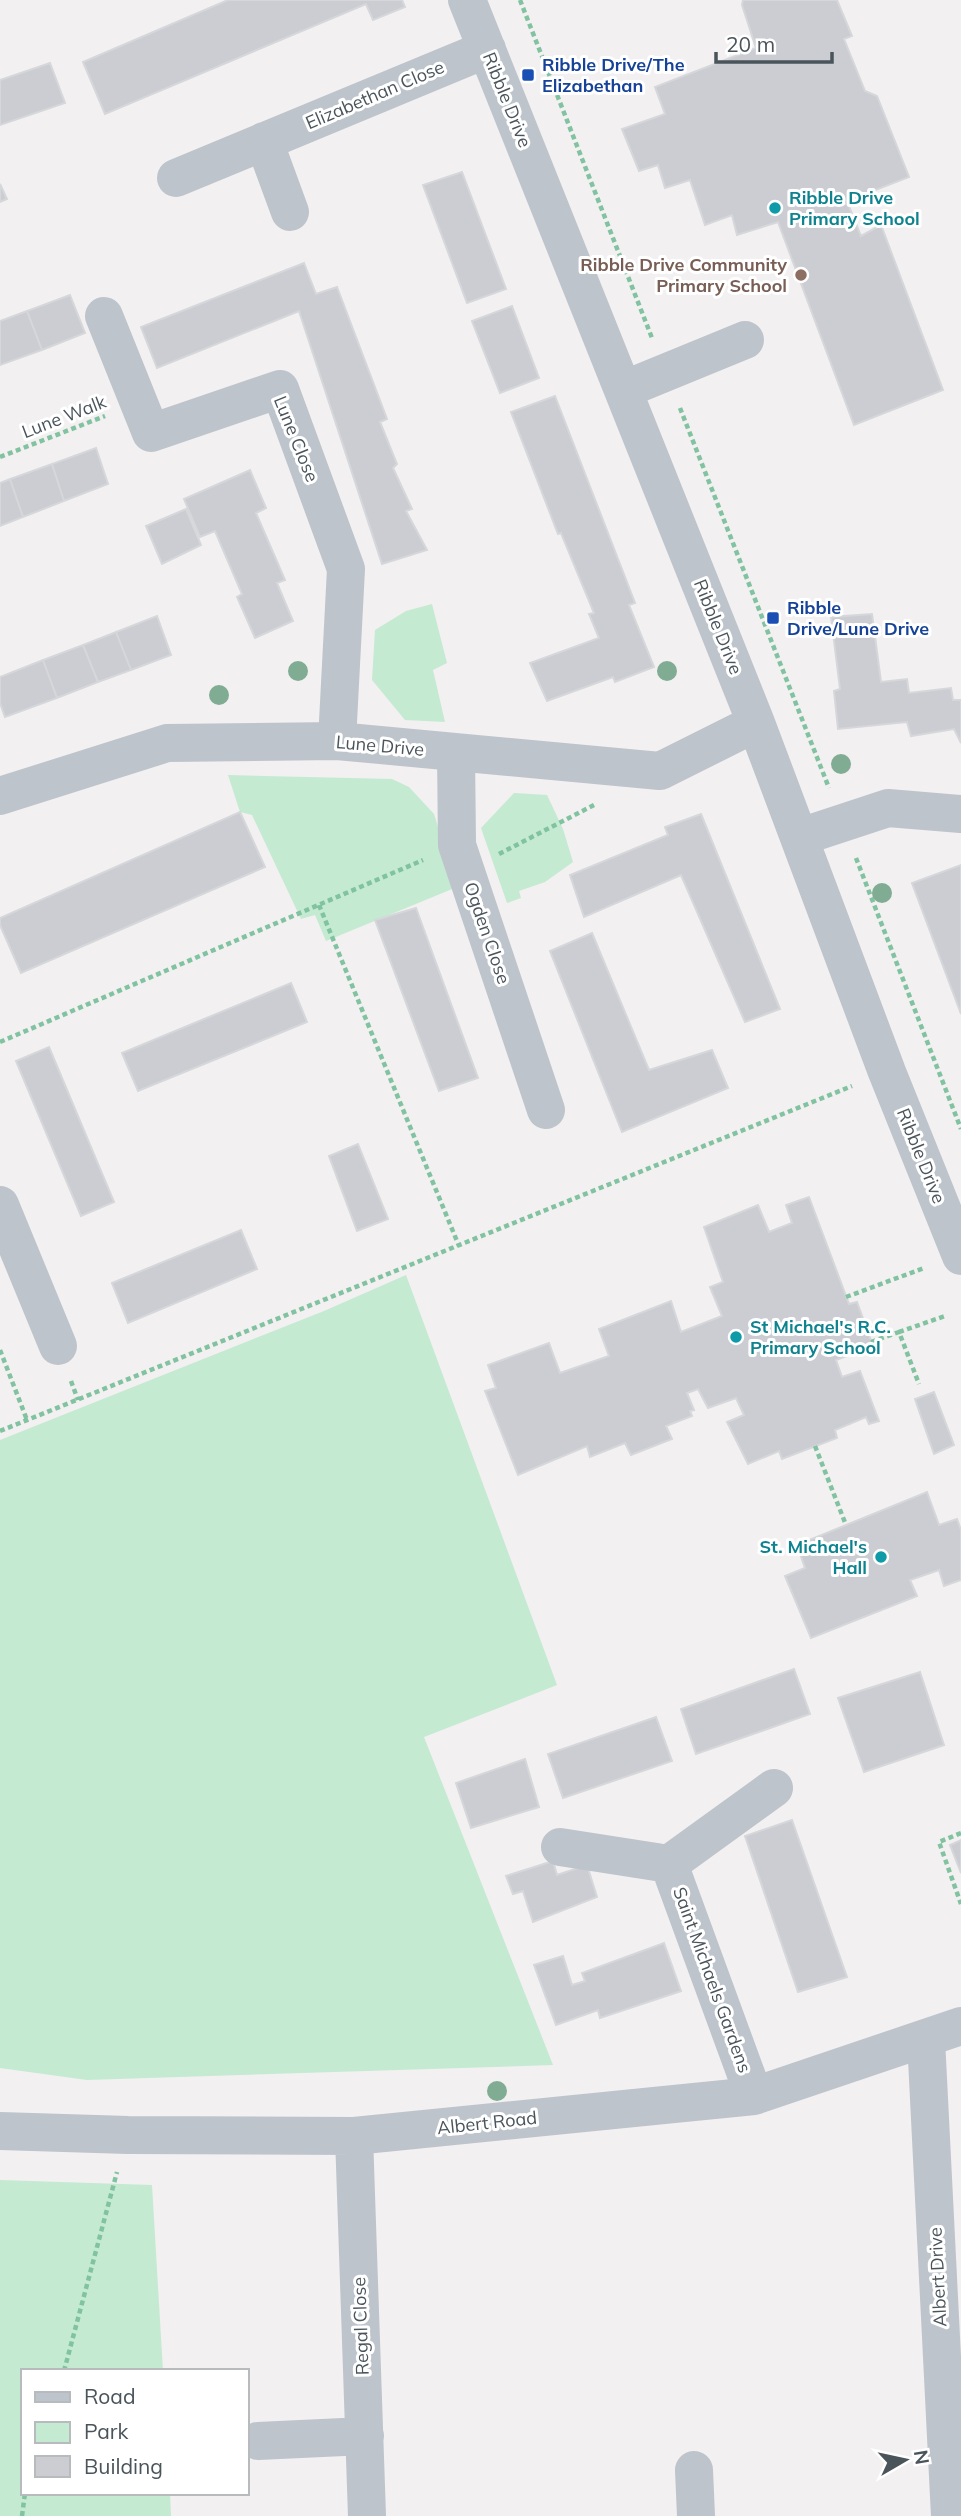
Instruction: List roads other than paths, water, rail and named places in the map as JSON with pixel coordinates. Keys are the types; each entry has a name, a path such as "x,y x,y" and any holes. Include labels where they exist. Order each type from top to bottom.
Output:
{"street":[{"name":"Ribble Drive","path":"467,0 756,723 887,1072 958,1249"},
{"name":"Elizabethan Close","path":"176,178 486,49"},
{"path":"264,141 290,212"},
{"name":"Lune Close","path":"104,316 150,432 280,389 346,569 337,741"},
{"path":"624,390 745,340"},
{"name":"Lune Drive","path":"0,796 167,743 337,741 660,771 756,723"},
{"name":"Ogden Close","path":"456,752 457,845 547,1110"},
{"path":"800,837 888,808 961,814"},
{"path":"0,1205 12,1270 58,1346"},
{"name":"Saint Michaels Gardens","path":"560,1847 668,1864 774,1788"},
{"name":"Saint Michaels Gardens","path":"668,1864 754,2096"},
{"name":"Albert Road","path":"0,2131 128,2135 354,2136 754,2096 961,2026"},
{"name":"Albert Drive","path":"926,2039 948,2208 950,2516"},
{"name":"Regal Close","path":"354,2136 367,2516"},
{"path":"258,2441 365,2436"},
{"path":"694,2470 696,2516"}],"place":[{"name":"Ribble Drive/The Elizabethan","path":"528,75"},
{"name":"Ribble Drive Primary School","path":"775,208"},
{"name":"Ribble Drive Community Primary School","path":"801,275"},
{"name":"Ribble Drive/Lune Drive","path":"773,618"},
{"name":"St Michael's R.C. Primary School","path":"736,1337"},
{"name":"St. Michael's Hall","path":"881,1557"}]}
